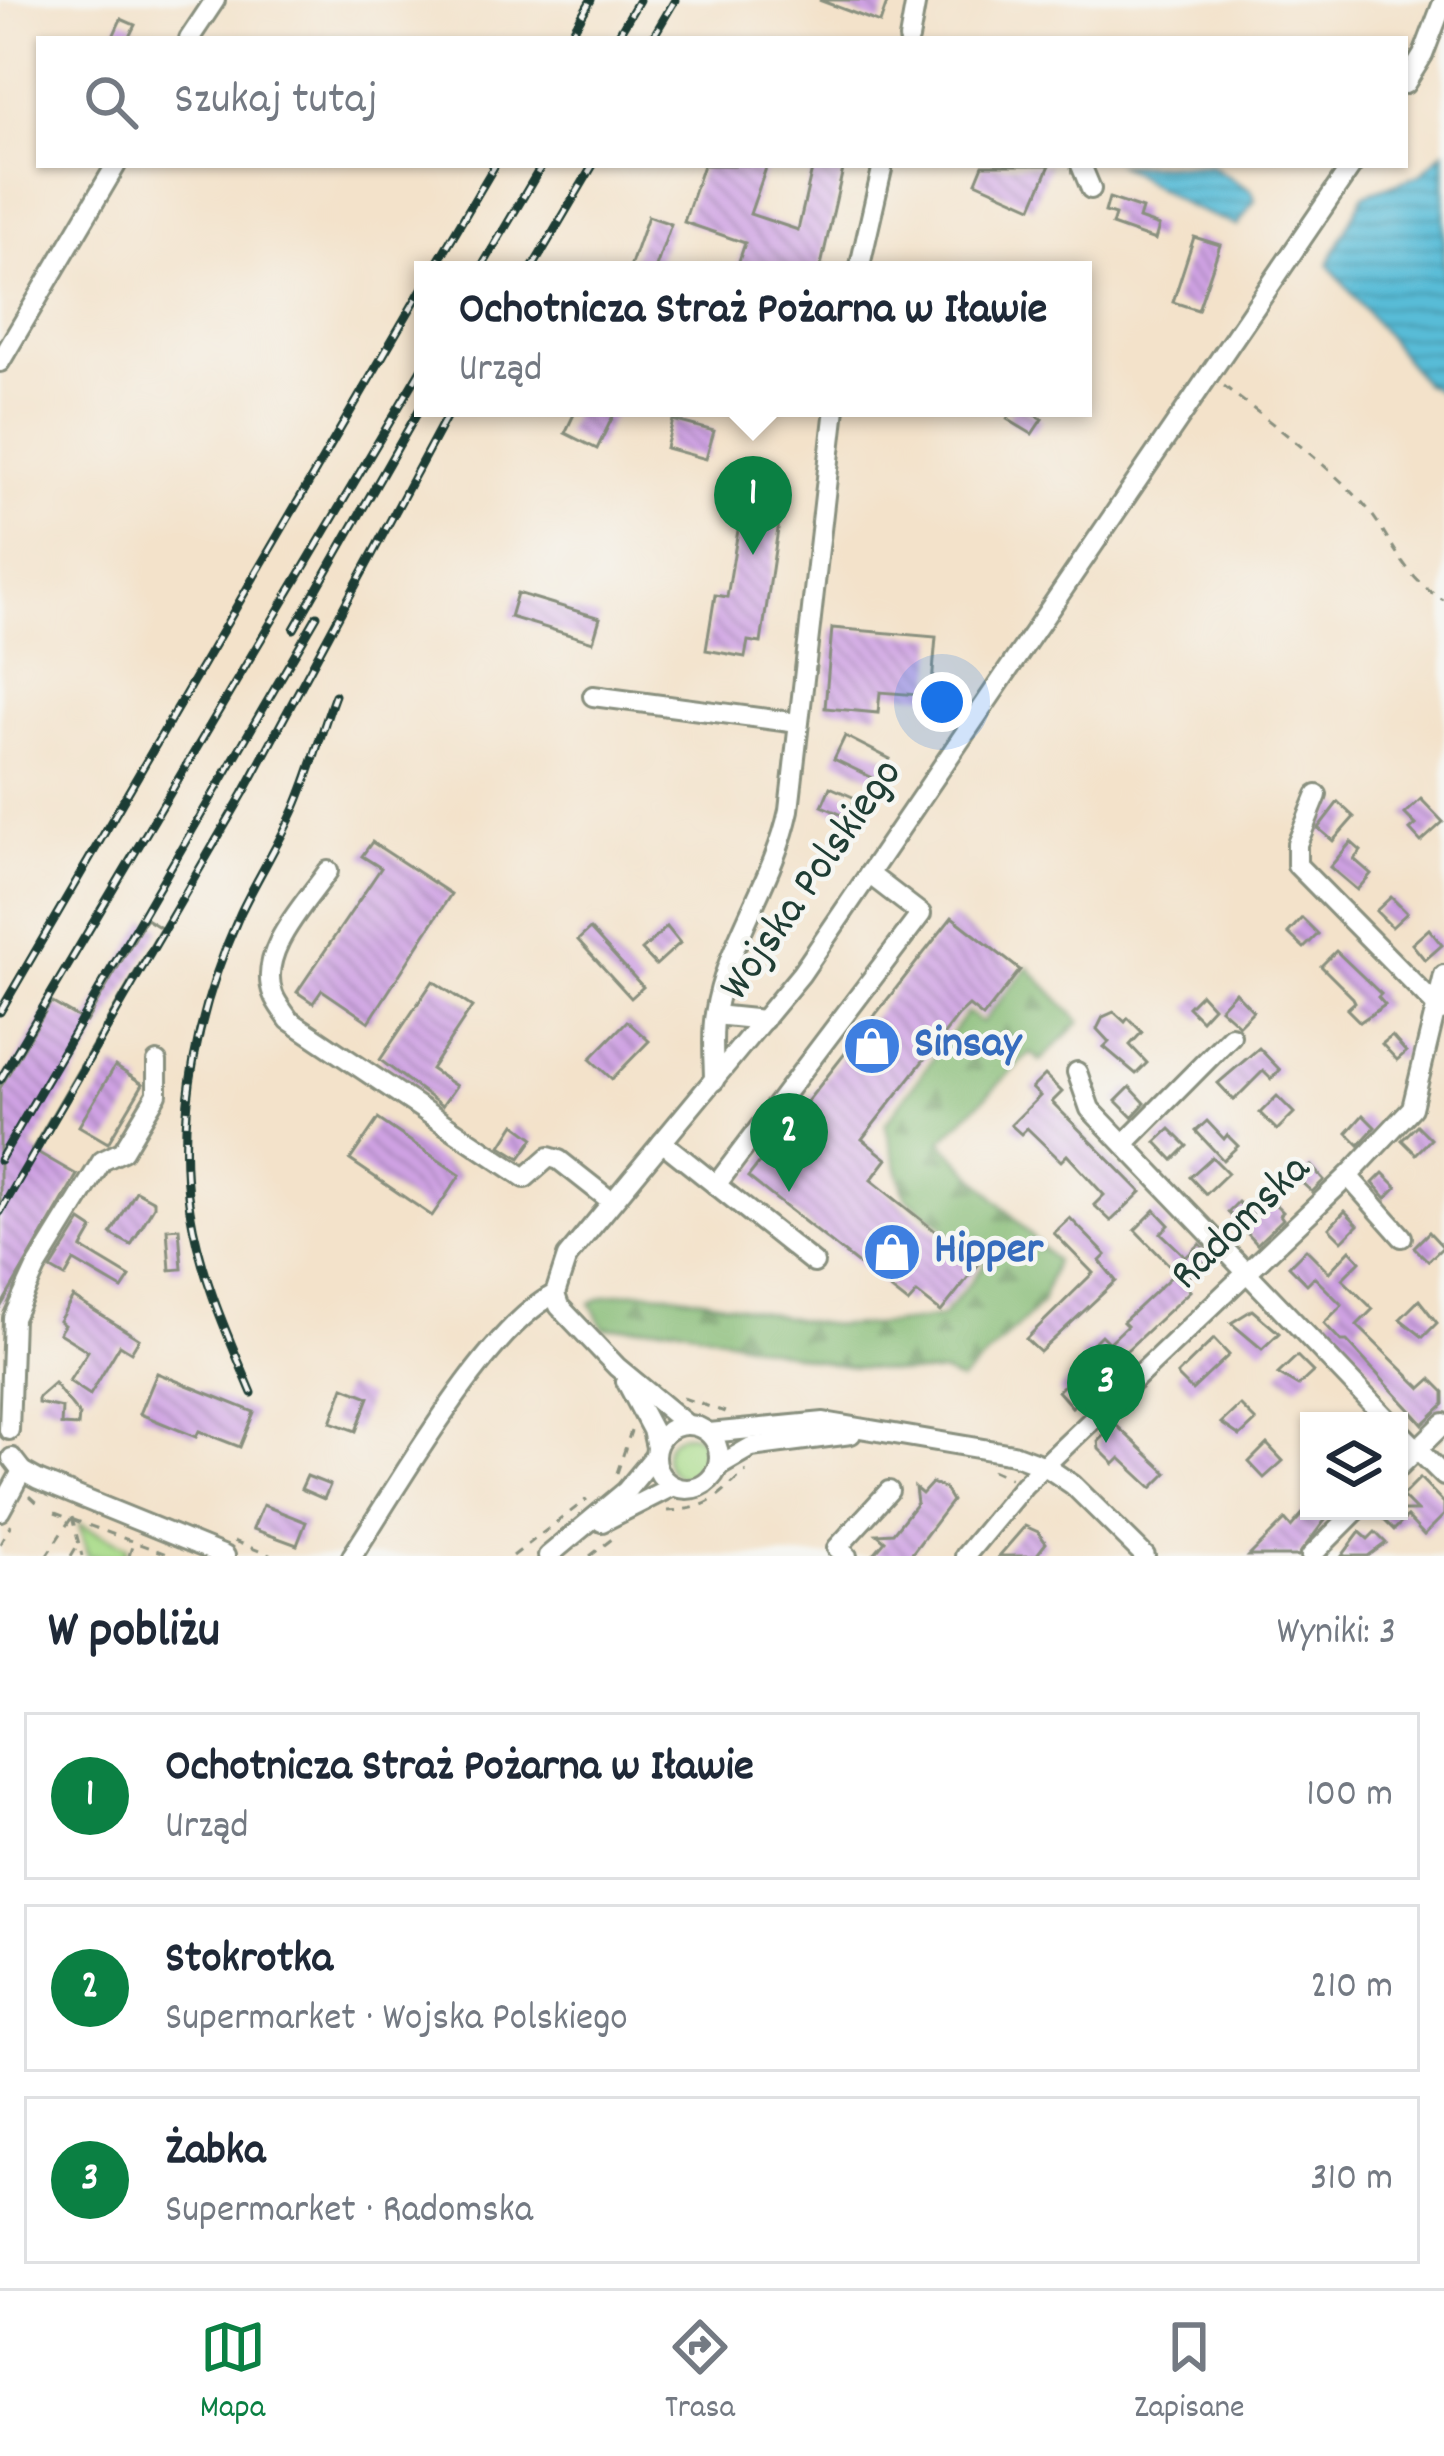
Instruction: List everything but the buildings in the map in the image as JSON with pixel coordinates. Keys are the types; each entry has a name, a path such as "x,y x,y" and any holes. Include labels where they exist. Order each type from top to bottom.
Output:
{"street":[{"path":"190,36 215,0"},
{"path":"909,36 916,0"},
{"path":"1408,79 1423,55 1444,0"},
{"path":"0,362 114,168"},
{"path":"861,261 882,168"},
{"path":"1082,168 1091,189"},
{"name":"Wojska Polskiego","path":"352,1556 469,1380 532,1305 555,1294 567,1257 764,1020 869,874 1350,168"},
{"path":"714,1081 715,1015 733,959 781,847 834,417"},
{"path":"593,697 798,723"},
{"path":"1317,795 1297,844 1297,865 1439,1010"},
{"path":"328,871 281,939 269,968 272,992 289,1020 525,1178 549,1157 610,1201"},
{"path":"716,1185 921,914 869,874"},
{"name":"Radomska","path":"965,1556 1024,1485 1348,1176 1412,1108 1444,975"},
{"path":"715,1015 764,1020"},
{"path":"1124,1144 1231,1036"},
{"path":"0,1510 14,1474 18,1443 4,1429 13,1318 36,1268 102,1161 123,1151 157,1094 157,1062"},
{"path":"1077,1072 1090,1109 1381,1412"},
{"path":"662,1142 814,1263"},
{"path":"1348,1176 1402,1237"},
{"path":"555,1294 559,1306 650,1405 686,1424 748,1440 876,1431 979,1446 1045,1466 1073,1485 1145,1556"},
{"path":"650,1405 659,1474 673,1486 700,1487 748,1440"},
{"path":"1408,1458 1444,1423"},
{"path":"548,1556 626,1491 667,1431 686,1424"},
{"path":"709,1433 718,1448 718,1466"},
{"path":"1408,1440 1444,1476"},
{"path":"14,1474 225,1556"},
{"path":"570,1540 673,1486"},
{"path":"847,1556 837,1548 889,1491"},
{"path":"1311,1556 1347,1520"}],"path":[{"path":"1209,374 1335,476 1364,505 1417,585 1444,600"},
{"path":"615,1477 637,1415 667,1395 705,1404 741,1420 754,1464 718,1498 698,1509 663,1511"},
{"path":"988,1468 1024,1485"},
{"path":"14,1474 42,1507"},
{"path":"512,1556 598,1490"},
{"path":"55,1513 172,1556"},
{"path":"72,1517 82,1556"},
{"path":"46,1556 72,1517"},
{"path":"590,1556 627,1528"},
{"path":"129,1556 134,1541"},
{"path":"71,1556 78,1544"}],"green space":[{"path":"1028,967 1080,1022 1040,1061 1031,1052 941,1141 1055,1261 1041,1304 960,1382 944,1373 831,1364 676,1326 604,1328 590,1303 616,1294 646,1292 839,1325 942,1317 986,1262 905,1196 885,1124 967,1012 982,1023"},
{"path":"687,1434 702,1441 709,1456 702,1471 687,1478 672,1471 665,1456 672,1441"},
{"path":"79,1524 127,1546 125,1556 88,1556"}],"water":[{"path":"1444,151 1444,394 1424,383 1328,264 1364,195 1420,175"},
{"path":"1124,168 1215,168 1252,191 1255,200 1237,226 1187,206"}],"railway":[{"path":"570,36 591,0"},
{"path":"618,36 639,0"},
{"path":"654,36 675,0"},
{"path":"438,261 493,168"},
{"path":"485,261 540,168"},
{"path":"536,261 591,168"},
{"path":"0,1012 414,302"},
{"path":"0,1080 414,381"},
{"path":"294,629 415,417"},
{"path":"0,1212 243,794 446,417"},
{"path":"0,1160 317,616"},
{"path":"252,1393 215,1303 195,1234 186,1173 188,1097 202,1022 225,949 295,808 335,695"}],"place":[{"name":"Ochotnicza Straż Pożarna w Iławie","path":"753,555"},
{"name":"Sinsay","path":"872,1046"},
{"name":"Stokrotka","path":"789,1192"},
{"name":"Hipper","path":"892,1252"},
{"name":"Żabka","path":"1106,1443"}]}
